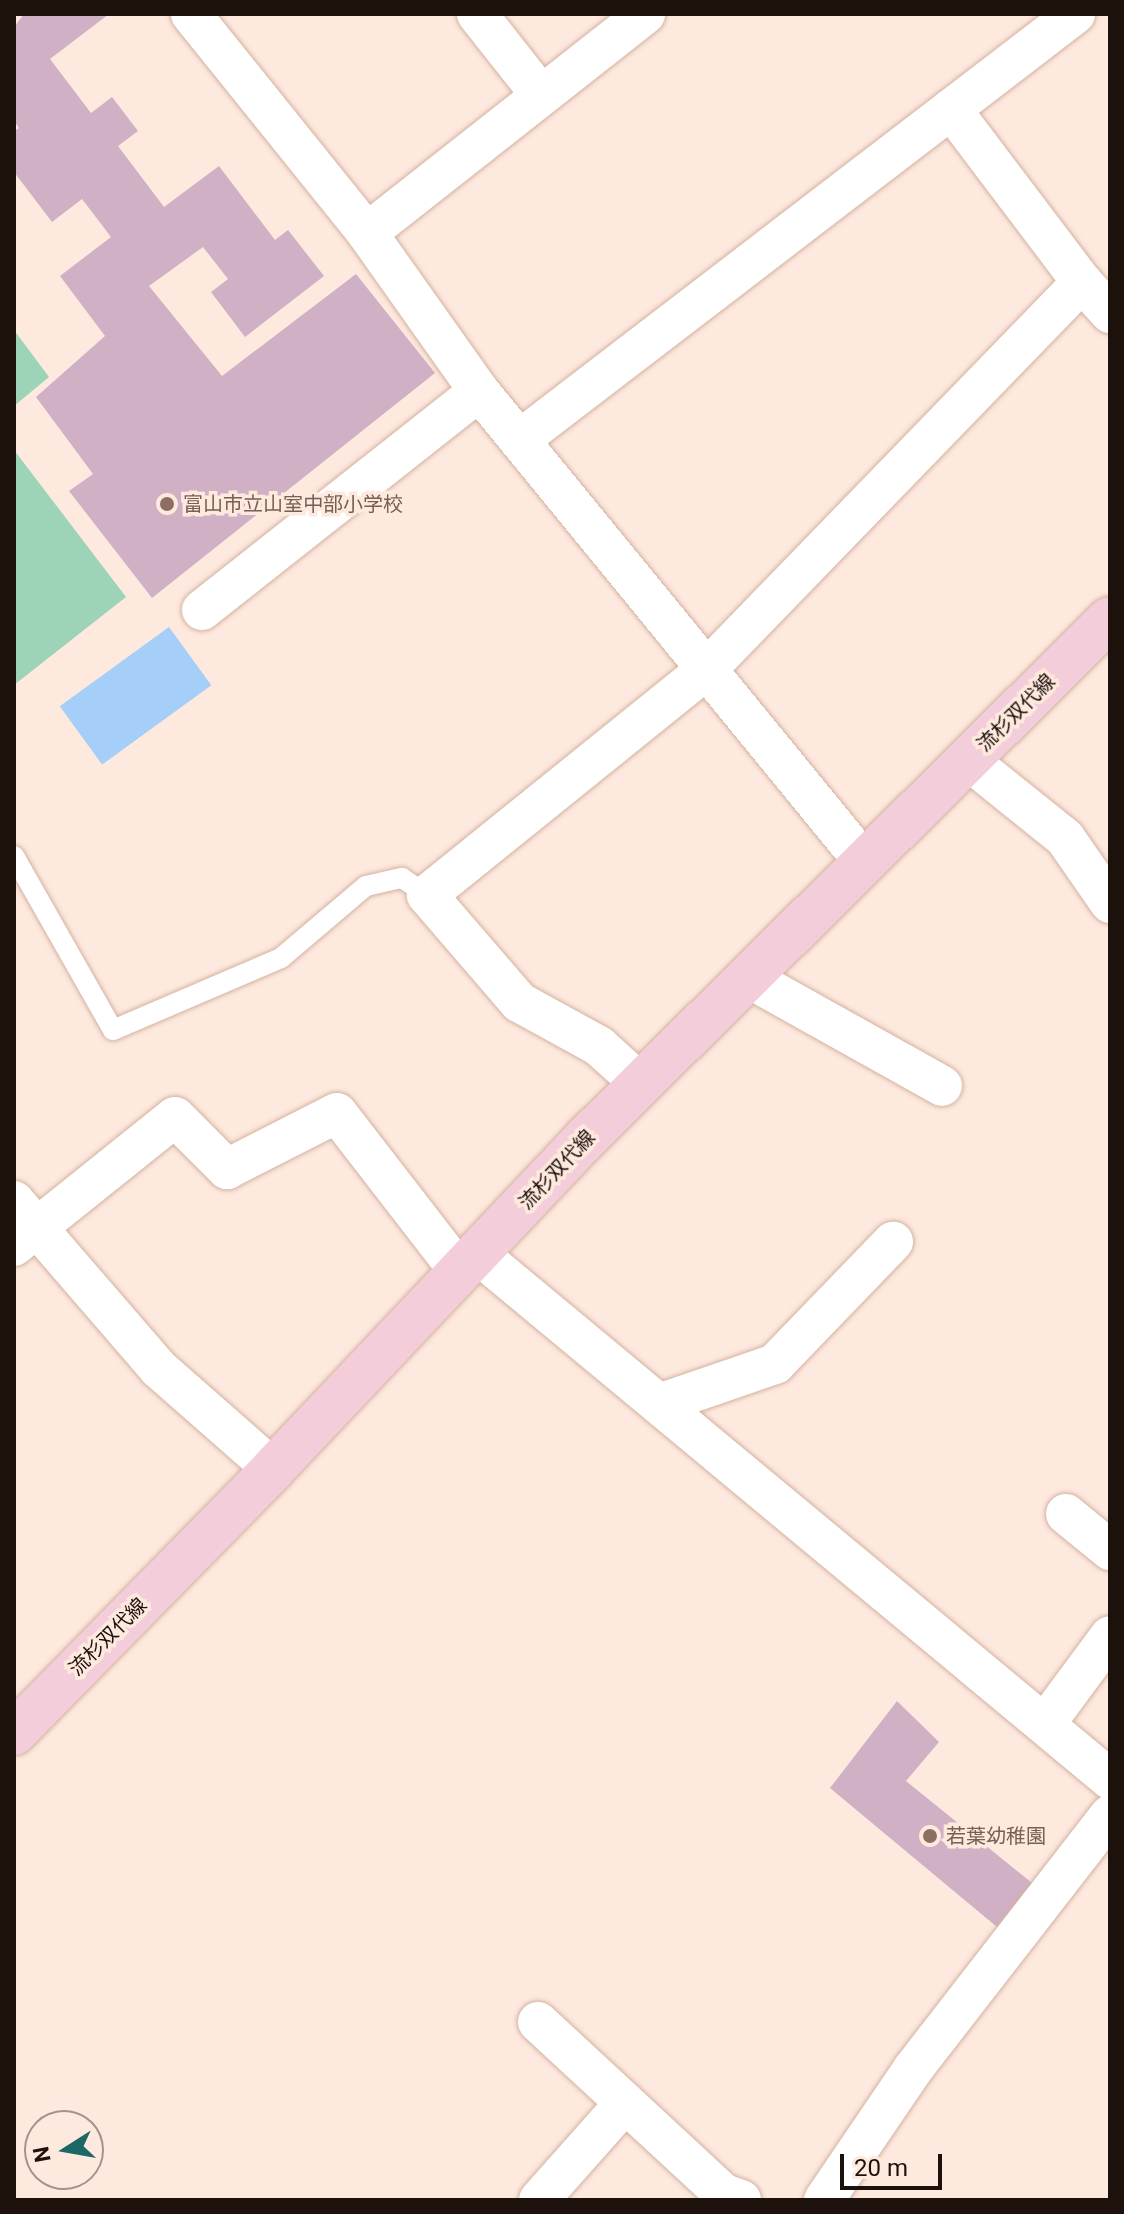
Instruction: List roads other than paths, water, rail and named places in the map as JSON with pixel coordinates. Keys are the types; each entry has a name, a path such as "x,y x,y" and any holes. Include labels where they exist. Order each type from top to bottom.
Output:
{"main road":[{"name":"流杉双代線","path":"14,1733 273,1469 641,1084 1110,619"}],"street":[{"path":"191,14 367,233 479,391 522,438 865,863"},
{"path":"477,14 541,95"},
{"path":"367,233 645,14"},
{"path":"522,438 1075,14"},
{"path":"951,109 1082,282 1110,313"},
{"path":"641,1084 599,1046 519,1002 427,895 708,668 1082,282"},
{"path":"202,610 479,391"},
{"path":"968,760 1065,838 1110,903"},
{"path":"749,978 942,1086"},
{"path":"273,1469 158,1368 22,1224 175,1117 227,1169 337,1113 469,1263 659,1404 1110,1779"},
{"path":"659,1404 775,1364 893,1242"},
{"path":"1066,1514 1110,1550"},
{"path":"1045,1724 1110,1636"},
{"path":"824,2200 913,2069 1110,1815"},
{"path":"538,2022 724,2194 741,2200"},
{"path":"539,2200 625,2103"}],"lane":[{"path":"14,856 113,1030 281,958 366,886 402,878 427,895"}],"water":[{"path":"169,627 211,685 102,765 60,706"}],"place":[{"name":"富山市立山室中部小学校","path":"167,504"},
{"name":"若葉幼稚園","path":"930,1836"}]}
